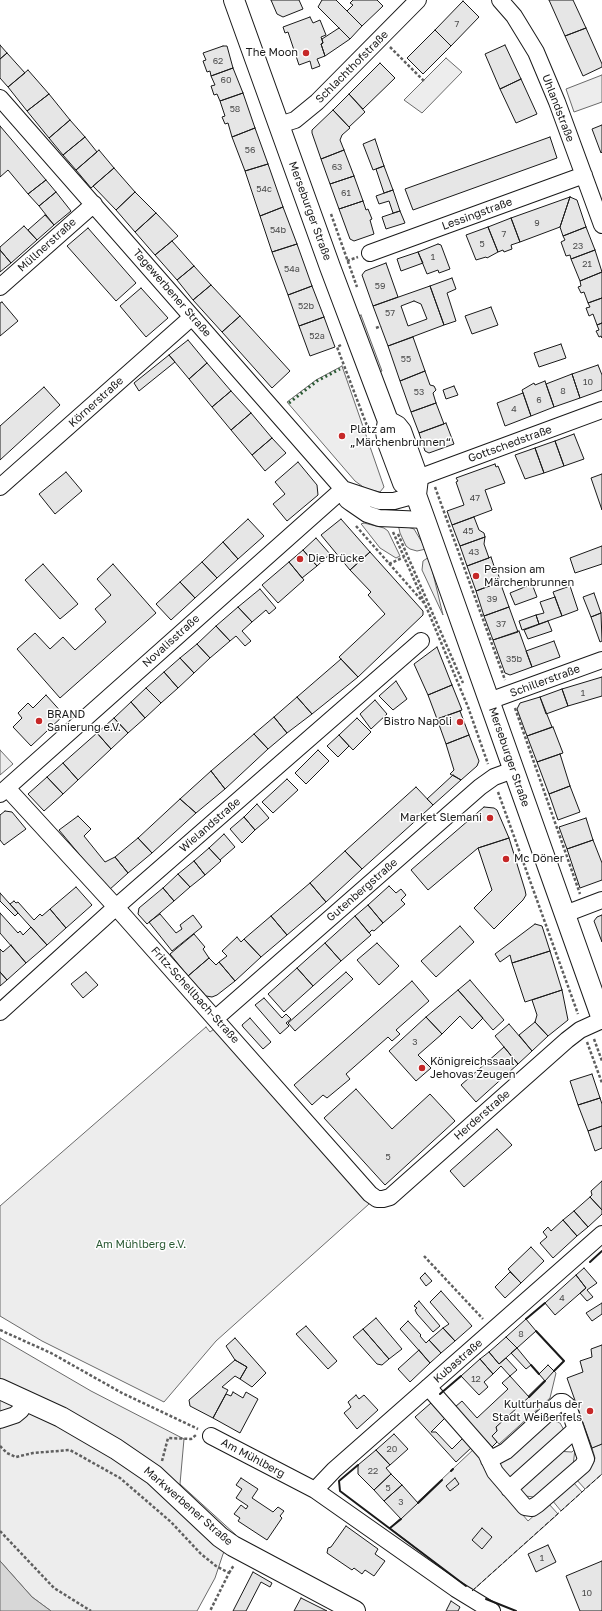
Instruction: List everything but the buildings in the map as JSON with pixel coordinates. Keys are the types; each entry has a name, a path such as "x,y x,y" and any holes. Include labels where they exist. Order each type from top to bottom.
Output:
{"main road":[{"name":"Merseburger Straße","path":"234,0 356,339 388,421 386,432 403,483 417,487 425,520 602,1020"},
{"name":"Markwerbener Straße","path":"0,1389 84,1430 116,1449 152,1473 215,1532 233,1546 355,1611"}],"street":[{"name":"Schlachthofstraße","path":"279,125 295,120 317,102 418,0"},
{"name":"Uhlandstraße","path":"500,0 514,16 536,52 602,225"},
{"name":"Tagewerbener Straße","path":"0,98 343,489 347,500 351,504 367,514 379,518 425,520"},
{"name":"Lessingstraße","path":"370,253 584,175"},
{"name":"Müllnerstraße","path":"0,287 94,204"},
{"name":"Körnerstraße","path":"0,487 192,317"},
{"name":"Gottschedstraße","path":"343,489 378,501 394,501 417,487 602,410"},
{"name":"Novalisstraße","path":"3,791 343,489"},
{"name":"Wielandstraße","path":"0,1012 116,907 421,640"},
{"name":"Schillerstraße","path":"489,701 602,660"},
{"name":"Gutenbergstraße","path":"216,1018 480,787 493,778 513,770"},
{"name":"Fritz-Schellbach-Straße","path":"3,791 116,907 216,1018 370,1194 377,1199 383,1199"},
{"path":"565,914 602,900"},
{"name":"Herderstraße","path":"383,1199 390,1197 567,1040 583,1029 602,1020"},
{"name":"Kubastraße","path":"315,1490 334,1470 602,1234"},
{"path":"428,1387 486,1453 493,1469 525,1507 532,1508 538,1504 583,1465 586,1456 568,1406 566,1403 560,1402 506,1451 490,1460"},
{"path":"0,1420 15,1415 21,1410 26,1402"},
{"path":"509,1489 576,1429"},
{"name":"Am Mühlberg","path":"206,1433 315,1490 456,1589 492,1611"}],"path":[{"path":"381,38 426,82"},
{"path":"330,267 370,253"},
{"path":"376,328 381,326"},
{"path":"356,339 337,347 369,432"},
{"path":"391,519 393,533 426,606 468,707 602,1083"},
{"path":"353,522 426,606"},
{"path":"389,564 404,557"},
{"path":"424,1256 493,1330"},
{"path":"0,1330 51,1353 122,1393 206,1433"},
{"path":"152,1473 161,1463 168,1438 191,1439 206,1433"},
{"path":"0,1446 7,1453 16,1458 34,1453 70,1450 120,1478 171,1522 201,1554 216,1566 229,1573 210,1611"},
{"path":"0,1531 54,1588 91,1611"}],"shaded area":[{"path":"446,58 462,72 422,113 404,100"},
{"path":"602,75 602,102 574,112 566,89"},
{"path":"361,315 382,371 378,373 358,317"},
{"name":"Platz am „Märchenbrunnen“","path":"342,366 384,487 380,492 366,489 355,481 287,402 316,380"},
{"path":"364,523 384,528 388,531 400,556 396,558 380,548 361,524"},
{"path":"398,524 414,529 426,549 417,551 406,546"},
{"path":"429,557 443,615 422,570 423,561"},
{"path":"0,750 13,764 0,775"},
{"name":"Am Mühlberg e.V.","path":"206,1027 210,1032 214,1029 369,1204 216,1341 164,1402 42,1341 0,1316 0,1206"},
{"path":"0,1338 91,1391 184,1439 180,1484 236,1535 223,1554 215,1578 197,1611 51,1611 32,1597 0,1561"},
{"path":"554,1371 556,1373 550,1398 499,1444 492,1436 497,1431 496,1427"},
{"path":"551,1420 560,1423 564,1430 512,1482 499,1468 500,1463"},
{"path":"602,1444 602,1474 585,1489 576,1479 594,1462 595,1458 592,1448"},
{"path":"475,1448 488,1474 528,1521 548,1503 558,1514 472,1591 390,1528"},
{"path":"575,1449 573,1466 534,1497 525,1496 514,1487 555,1451 572,1452"},
{"path":"573,1482 582,1492 561,1511 552,1500"},
{"path":"0,1561 32,1597 51,1611 0,1611"}],"hedge":[{"path":"289,403 317,381 340,369"}],"fence":[{"path":"472,1591 602,1474"}],"wall":[{"path":"590,1262 602,1251"},
{"path":"526,1319 545,1303"},
{"path":"536,1331 564,1361 554,1371"},
{"path":"531,1365 539,1374"},
{"path":"440,1394 461,1376"},
{"path":"529,1397 545,1381"},
{"path":"358,1465 339,1481 340,1491 466,1586"},
{"path":"418,1503 442,1480"},
{"path":"390,1528 401,1519"},
{"path":"486,1599 516,1611"}],"place":[{"name":"The Moon","path":"306,53"},
{"name":"Platz am „Märchenbrunnen“","path":"342,436"},
{"name":"Die Brücke","path":"300,559"},
{"name":"Pension am Märchenbrunnen","path":"476,576"},
{"name":"BRAND Sanierung e.V.","path":"39,721"},
{"name":"Bistro Napoli","path":"460,722"},
{"name":"Market Slemani","path":"490,818"},
{"name":"Mc Döner","path":"506,859"},
{"name":"Königreichssaal Jehovas Zeugen","path":"422,1068"},
{"name":"Kulturhaus der Stadt Weißenfels","path":"590,1411"}]}
